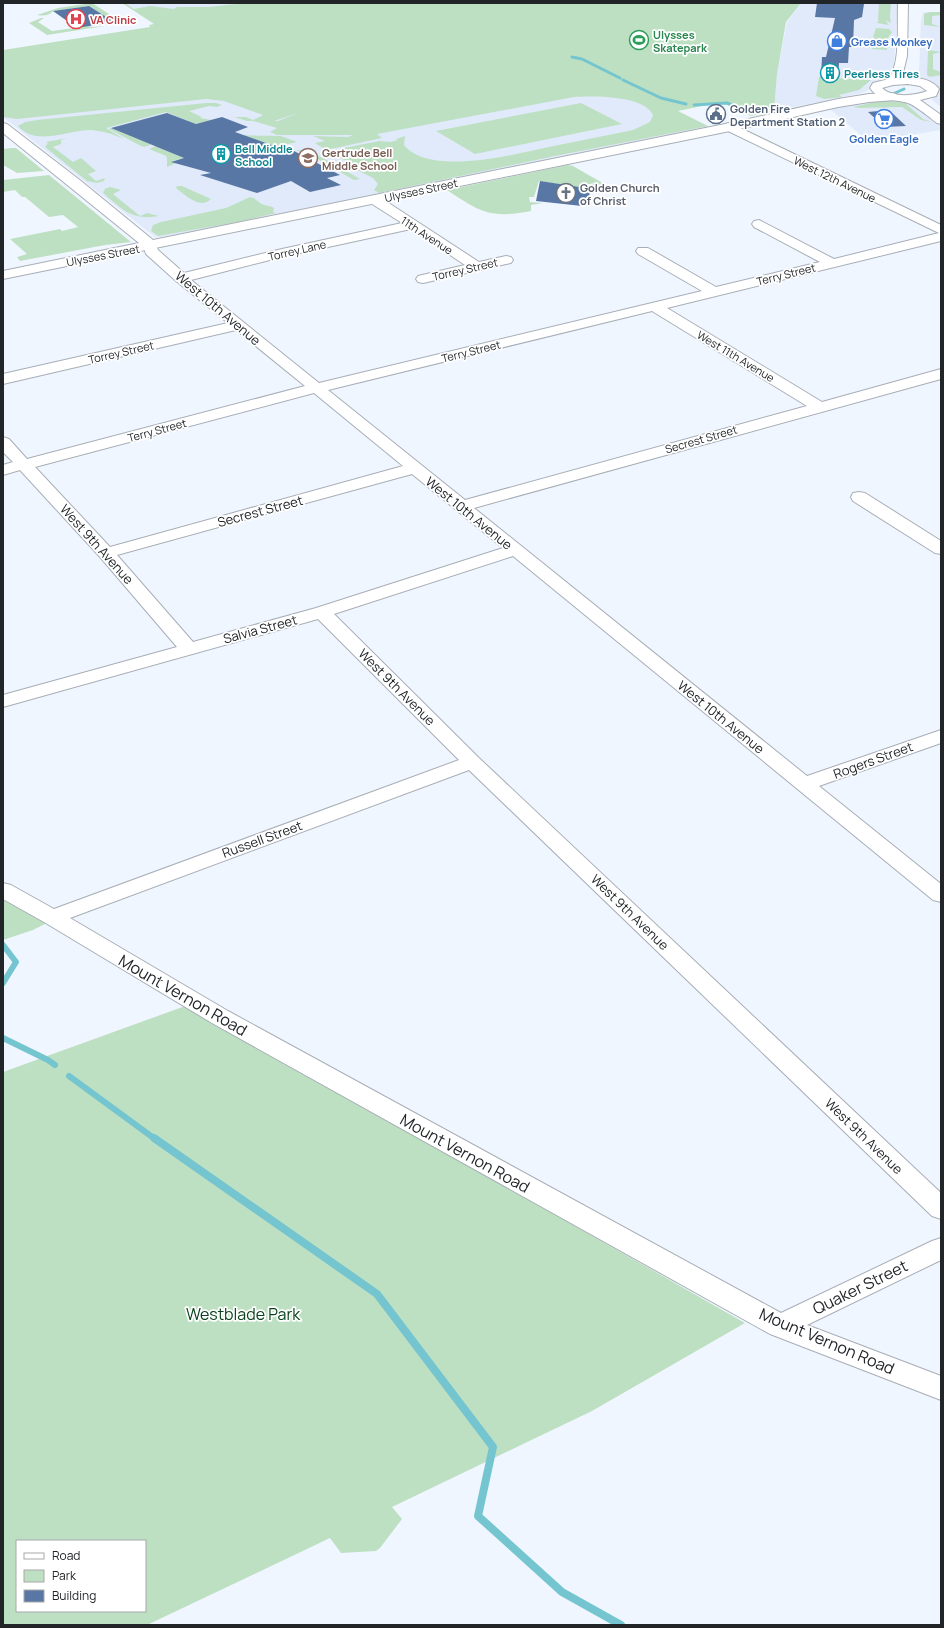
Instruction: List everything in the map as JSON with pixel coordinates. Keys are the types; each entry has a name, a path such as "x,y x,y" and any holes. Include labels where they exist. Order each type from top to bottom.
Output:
{"street":[{"path":"893,80 900,70 903,3"},
{"path":"893,80 913,77 929,86 932,89 932,93 928,96 930,102 941,112"},
{"name":"Ulysses Street","path":"838,103 876,88 877,85 883,82 893,80"},
{"path":"876,88 881,93 892,97"},
{"name":"Ulysses Street","path":"3,275 379,201 838,103 869,98 908,98 928,96"},
{"path":"908,98 941,120"},
{"name":"West 10th Avenue","path":"3,127 76,184 150,245 151,251 238,325 941,895"},
{"name":"West 12th Avenue","path":"730,127 941,230"},
{"name":"11th Avenue","path":"379,201 476,266"},
{"path":"759,224 832,263"},
{"name":"Torrey Lane","path":"181,278 282,253 413,225"},
{"name":"Terry Street","path":"3,470 316,388 941,237"},
{"path":"643,251 714,292"},
{"name":"Torrey Street","path":"423,279 506,260"},
{"name":"West 11th Avenue","path":"654,306 819,407"},
{"name":"Torrey Street","path":"3,379 238,325"},
{"name":"Secrest Street","path":"461,506 941,374"},
{"name":"West 9th Avenue","path":"3,442 106,553 189,649"},
{"name":"Secrest Street","path":"106,553 414,468"},
{"path":"859,497 941,548"},
{"name":"Salvia Street","path":"3,701 322,612 516,550"},
{"name":"West 9th Avenue","path":"322,612 472,762 941,1209"},
{"name":"Rogers Street","path":"805,784 941,736"},
{"name":"Russell Street","path":"52,917 472,762"},
{"name":"Mount Vernon Road","path":"3,890 52,917 220,1017 780,1326 941,1388"},
{"name":"Quaker Street","path":"780,1326 941,1248"}],"shaded area":[{"path":"125,3 292,3 160,25"},
{"path":"801,3 898,3 893,76 875,82 871,88 862,93 774,111 777,74 787,22"},
{"path":"923,12 941,12 941,107 932,100 932,97 919,74 921,20"},
{"name":"Gertrude Bell Middle School","path":"572,59 711,128 255,220 155,237 3,117 240,95"},
{"path":"870,99 899,100 916,106 932,120 941,125 941,130 869,142 830,109 849,106"}],"green space":[{"path":"92,3 123,23 100,24 113,22 89,6 53,11 50,14 42,16 37,15 58,8"},
{"path":"122,3 125,3 134,9 150,6 174,9 177,7 209,7 244,3 801,3 786,22 777,74 774,111 751,116 721,102 678,111 708,126 379,193 374,190 378,184 373,178 351,167 354,166 329,151 379,141 390,142 405,136 404,145 416,155 433,160 452,162 474,161 633,130 650,122 653,115 648,108 629,100 605,97 574,97 377,134 382,138 326,150 315,143 325,141 313,136 348,137 353,135 277,135 270,132 277,128 234,117 246,117 253,120 263,115 224,101 206,99 17,119 3,117 3,50 150,27 149,25 154,24","holes":["298,113 278,121 274,121"]},
{"path":"879,3 891,3 891,23 885,20 889,25 877,23 879,20"},
{"path":"930,12 941,12 941,15 932,17 932,24 941,27 924,25 924,14"},
{"path":"44,18 38,22 52,31 89,26 105,26 47,35 29,23"},
{"path":"876,28 889,29 892,32 888,38 887,50 872,49 873,38 876,37 873,37"},
{"path":"928,50 941,52 933,54 933,69 941,72 941,75 930,77 927,75"},
{"path":"819,77 871,80 859,90 839,95 842,97 824,99 816,96"},
{"path":"884,100 905,103 923,119 932,122 921,120 902,107 853,107"},
{"path":"216,103 222,105 217,107 209,106 189,111 202,117 200,118 212,120 196,124 166,112 106,128 124,139 108,133 91,130 52,136 34,135 25,132 18,126 25,122 37,120"},
{"path":"581,103 622,124 475,154 436,131"},
{"path":"111,128 151,145 144,147 139,145 109,129"},
{"path":"229,135 281,136 297,142 274,147 256,140 243,143"},
{"path":"68,138 61,140 61,144 53,147 73,162 81,158 96,171 88,174 96,181 105,178 104,181 97,183 87,181 45,147 48,143 46,142"},
{"path":"156,146 184,158 172,161 176,163 167,167 166,156 149,149"},
{"path":"16,148 44,171 17,173 3,165 3,149"},
{"path":"296,150 310,151 360,179 354,180 314,157 310,157"},
{"path":"568,165 573,166 613,189 609,192 586,187 597,182 580,187 539,181 534,197 529,197 530,202 543,203 531,205 531,211 505,214 486,212 468,204 447,190"},
{"path":"49,175 131,242 105,245 20,261 17,257 27,254 10,239 78,227 63,215 49,217 15,190 3,192 3,180"},
{"path":"177,186 182,186 211,199 207,202 197,202 176,188"},
{"path":"110,187 121,190 113,194 140,216 147,213 159,216 142,217 122,209 103,193 104,189"},
{"path":"250,197 264,205 271,206 274,208 273,212 276,213 238,222 158,236 151,231 153,225 161,222 226,208"},
{"path":"3,898 47,923 33,930 3,940"},
{"name":"Westblade Park","path":"188,1005 745,1323 592,1411 392,1507 402,1519 380,1548 376,1551 341,1553 330,1538 147,1625 3,1625 3,1072"}],"building":[{"path":"817,3 864,4 862,17 854,20 853,47 849,47 848,63 839,63 838,77 821,76 822,57 826,57 835,18 815,17"},
{"name":"VA Clinic","path":"89,6 114,22 77,28 53,11"},
{"name":"Golden Eagle","path":"889,110 906,126 885,127 868,112"},
{"name":"Bell Middle School","path":"167,113 196,124 222,117 248,127 235,132 291,152 294,151 340,175 327,178 341,185 310,192 291,181 257,193 200,175 211,173 171,162 184,158 111,128"},
{"name":"Golden Church of Christ","path":"540,181 593,189 582,206 536,201"}],"waterway":[{"path":"572,57 582,59 620,78"},
{"path":"623,80 661,98 686,104"},
{"path":"895,93 904,89"},
{"path":"694,105 727,103 732,105"},
{"path":"3,945 16,962 3,983"},
{"path":"3,1038 48,1060 55,1065"},
{"path":"69,1076 155,1139"},
{"path":"154,1138 377,1294 493,1447 478,1516 562,1592 621,1625"}],"place":[{"name":"VA Clinic","path":"76,19"},
{"name":"Ulysses Skatepark","path":"639,40"},
{"name":"Grease Monkey","path":"837,41"},
{"name":"Peerless Tires","path":"830,73"},
{"name":"Golden Fire Department Station 2","path":"716,114"},
{"name":"Golden Eagle","path":"884,119"},
{"name":"Bell Middle School","path":"221,154"},
{"name":"Gertrude Bell Middle School","path":"308,158"},
{"name":"Golden Church of Christ","path":"566,193"}]}
